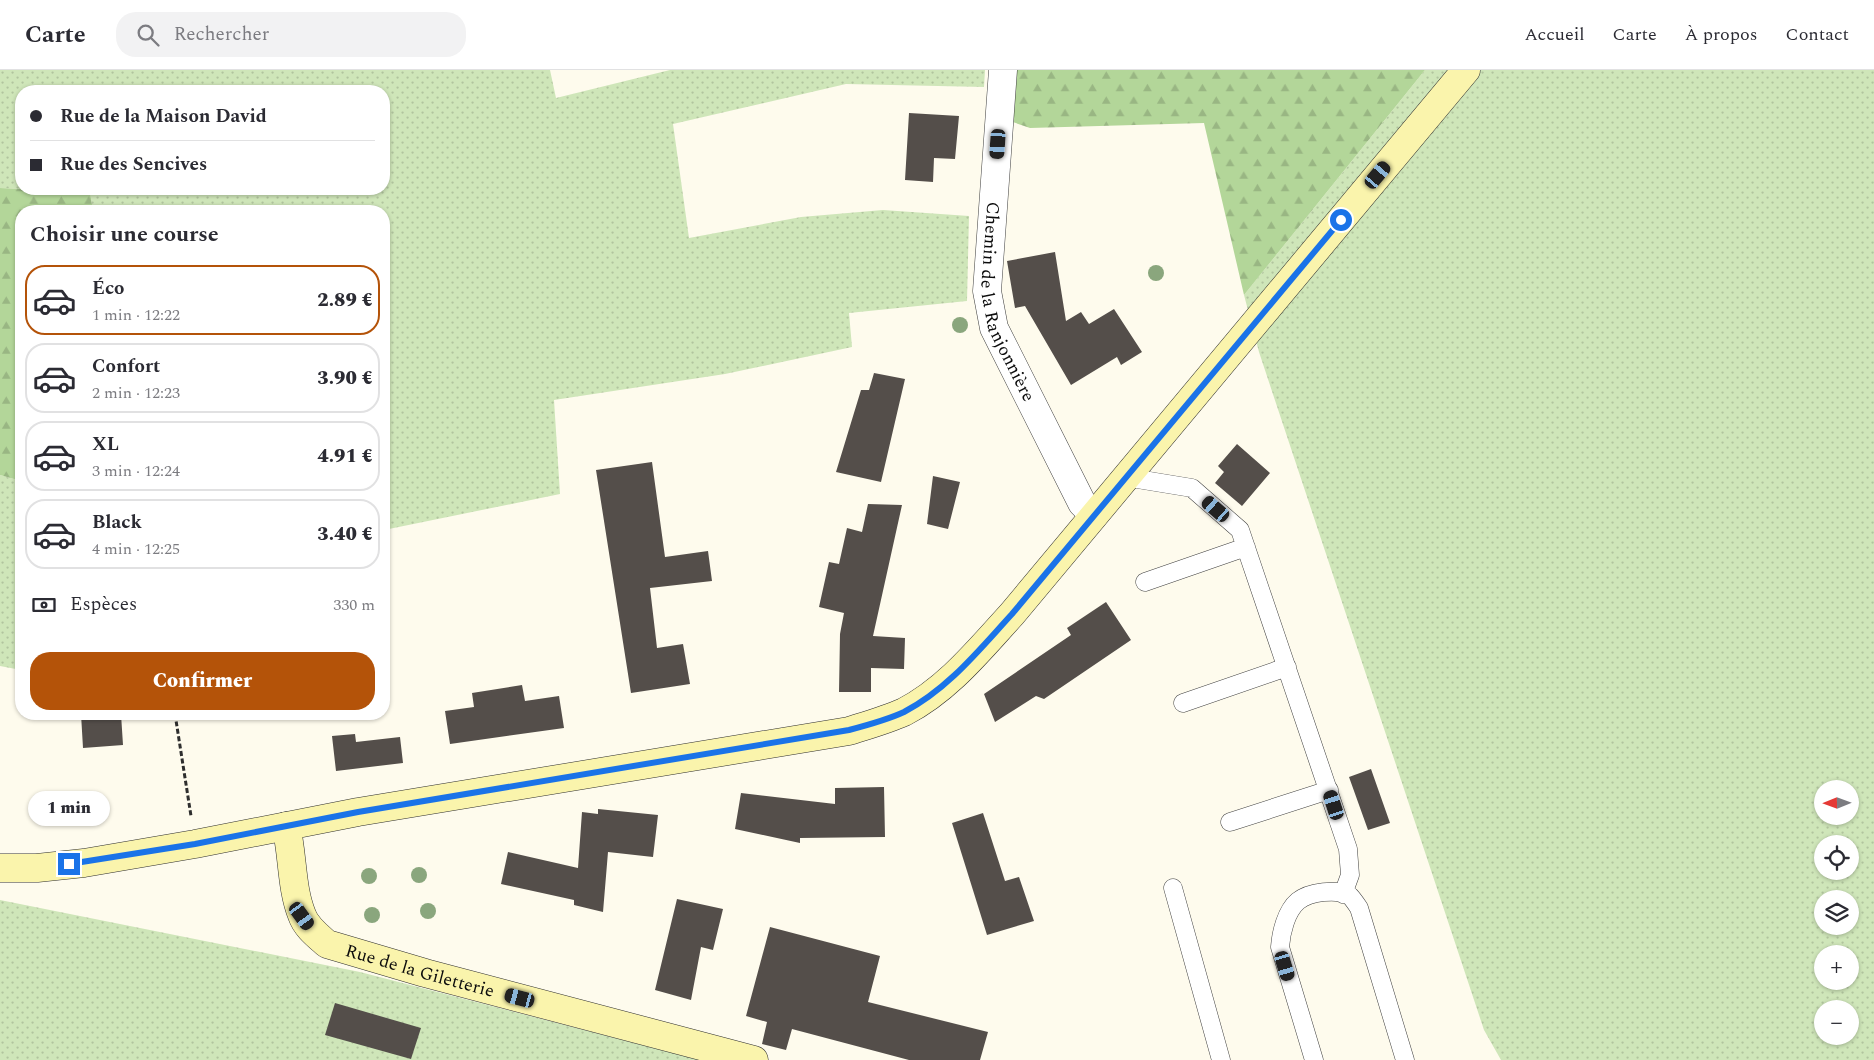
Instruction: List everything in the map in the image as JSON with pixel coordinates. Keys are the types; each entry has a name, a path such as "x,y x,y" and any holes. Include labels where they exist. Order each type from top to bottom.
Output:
{"street":[{"name":"Chemin de la Ranjonnière","path":"1003,70 987,291 994,328 1082,503 1094,514"},
{"path":"0,868 38,868 84,863 195,844 358,812 849,730 878,722 904,711 934,693 960,670 1012,614 1466,70"},
{"name":"Rue de la Giletterie","path":"286,826 295,887 302,916 314,933 327,944 425,973 754,1060"}],"lane":[{"path":"1125,477 1192,488 1240,530 1348,850 1350,875 1343,894"},
{"path":"1145,582 1246,547"},
{"path":"1183,703 1287,667"},
{"path":"1230,822 1329,790"},
{"path":"1173,888 1221,1060"},
{"path":"1314,1060 1280,947 1281,930 1297,902 1317,892 1336,892 1350,896 1359,908 1405,1060"}],"path":[{"path":"176,720 195,844"}],"green space":[{"path":"0,70 550,70 556,98 670,70 985,70 984,87 846,84 673,124 689,238 801,217 883,210 969,216 967,301 849,313 852,347 725,374 554,400 560,494 390,529 390,205 92,205 90,195 390,195 390,85 15,85 15,189 0,188"},
{"path":"1010,70 1425,70 1244,295 1204,123 1030,128 1007,120"},
{"path":"1425,70 1874,70 1874,1060 1501,1060 1484,1030 1259,352 1244,295"},
{"path":"0,188 15,189 15,195 90,195 92,205 15,205 15,479 0,475"},
{"path":"0,475 15,479 15,669 0,666"},
{"path":"0,900 360,972 700,1060 0,1060"}],"building":[{"path":"909,113 959,116 955,159 934,158 933,182 905,180"},
{"path":"1055,252 1066,321 1081,312 1089,324 1114,309 1142,352 1121,365 1117,357 1071,385 1025,306 1015,308 1007,261"},
{"path":"874,373 905,379 881,482 836,472 861,390 869,390"},
{"path":"1237,444 1270,473 1242,506 1215,483 1224,472 1218,466"},
{"path":"652,462 665,557 708,551 712,581 650,588 657,648 683,644 690,684 631,693 596,470"},
{"path":"933,476 960,482 948,529 927,524"},
{"path":"868,504 902,505 873,636 905,638 904,669 871,668 871,692 839,692 840,634 844,613 819,607 829,562 839,564 847,528 862,532"},
{"path":"1106,602 1131,640 1044,699 1036,696 995,722 984,694 1071,635 1067,628"},
{"path":"522,685 525,701 559,696 564,728 450,744 445,711 474,707 472,693"},
{"path":"81,720 121,720 123,745 83,748"},
{"path":"355,734 356,742 400,737 403,763 336,771 332,736"},
{"path":"1371,769 1390,823 1368,830 1349,777"},
{"path":"884,787 885,837 800,838 800,843 735,829 741,793 835,804 835,788"},
{"path":"598,809 658,815 653,857 608,852 603,912 574,905 574,900 501,884 508,852 578,868 582,812 598,814"},
{"path":"983,813 1005,881 1019,877 1034,921 987,935 952,823"},
{"path":"677,899 723,909 713,950 701,947 691,1000 655,990"},
{"path":"770,927 880,956 868,1002 988,1032 980,1060 909,1060 792,1029 786,1050 762,1044 767,1022 746,1016"},
{"path":"335,1003 421,1028 411,1059 325,1035"}],"route":[{"path":"69,864 195,844 358,812 849,730 878,722 904,711 934,693 960,670 1012,614 1341,220"}]}
